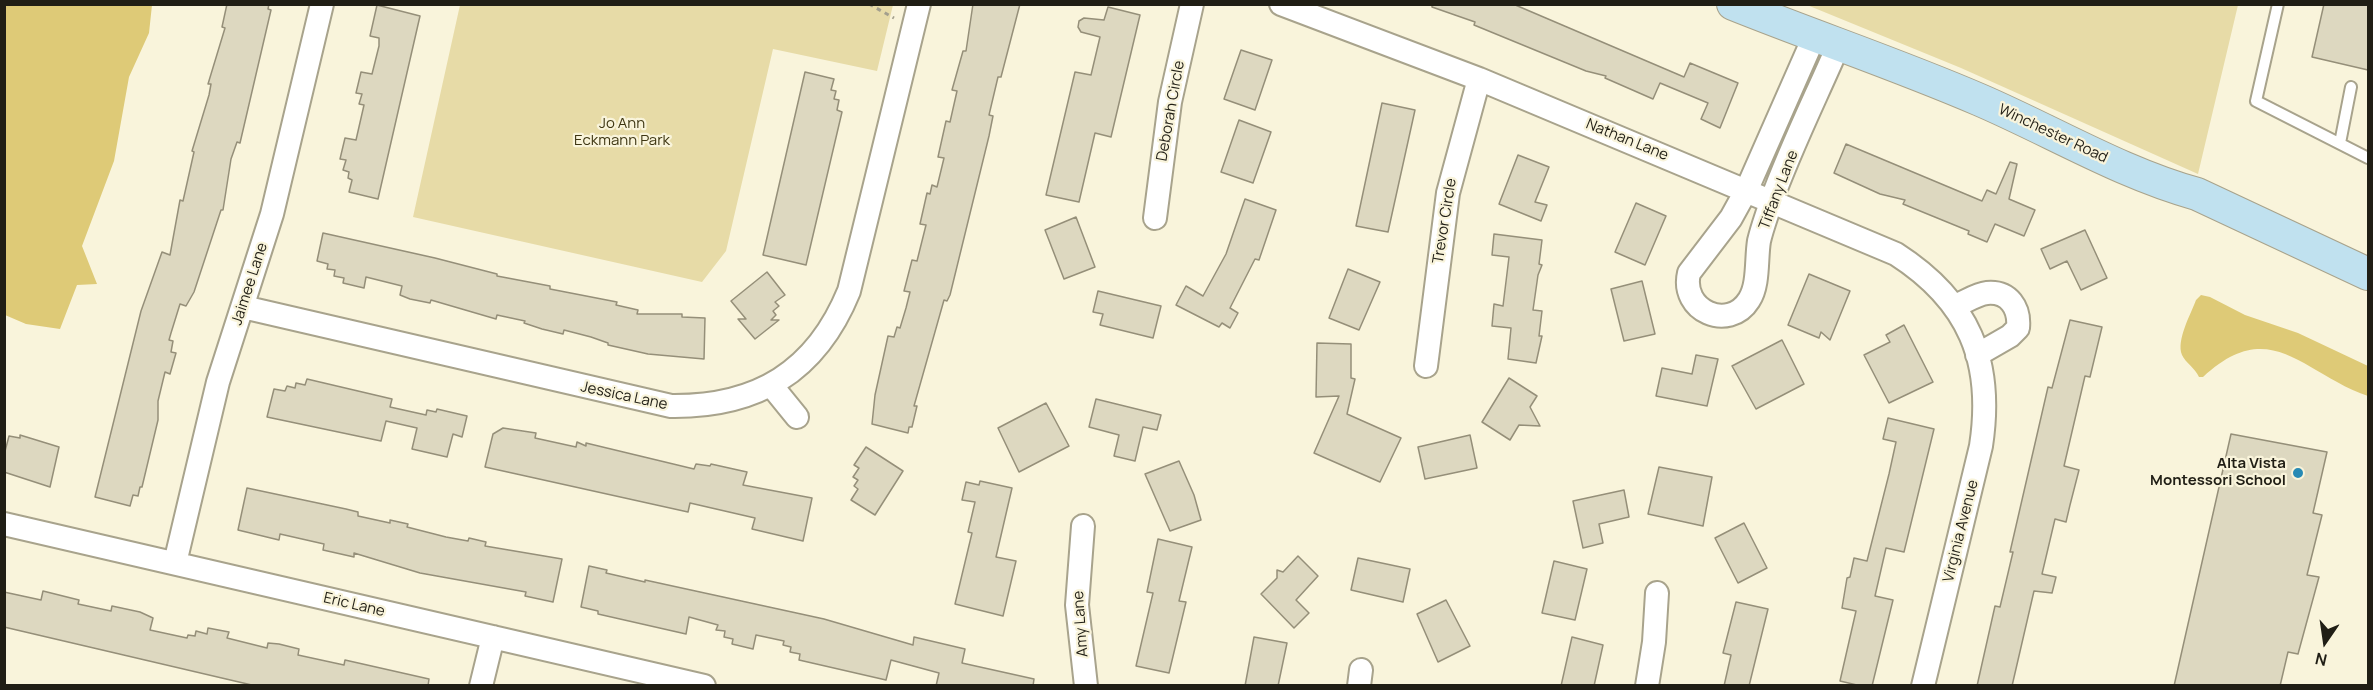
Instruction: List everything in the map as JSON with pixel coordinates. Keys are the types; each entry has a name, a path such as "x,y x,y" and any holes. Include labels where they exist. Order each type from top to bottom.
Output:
{"main road":[{"name":"Winchester Road","path":"1733,4 1980,100 2113,163 2169,186 2197,194 2368,274"}],"street":[{"name":"Jaimee Lane","path":"175,563 218,382 272,214 322,4"},
{"name":"Deborah Circle","path":"1155,218 1170,102 1192,4"},
{"name":"Nathan Lane","path":"1281,4 1479,79 1747,189 1896,254 1924,273 1955,306"},
{"name":"Jessica Lane","path":"243,307 671,406 726,403 754,395 790,374 828,334 841,311 849,291 916,15"},
{"name":"Tiffany Lane","path":"1826,41 1760,240 1751,297 1743,308 1731,315 1716,315 1703,310 1693,302 1689,292 1687,283 1689,273 1731,218 1826,41"},
{"name":"Trevor Circle","path":"1426,366 1448,193 1479,79"},
{"path":"1955,306 1987,293 2003,295 2014,303 2018,328 1980,365"},
{"name":"Virginia Avenue","path":"1923,686 1981,446 1986,412 1980,365 1955,306"},
{"path":"771,385 797,417"},
{"name":"Eric Lane","path":"4,524 704,686"},
{"name":"Amy Lane","path":"1083,526 1077,605 1086,686"},
{"path":"1647,686 1654,642 1657,593"},
{"path":"481,686 493,637"}],"lane":[{"path":"2278,4 2256,101 2368,158"},
{"path":"2340,143 2351,87"}],"path":[{"path":"869,4 916,15"}],"green space":[{"name":"Jo Ann Eckmann Park","path":"460,4 893,5 877,71 773,49 726,251 702,282 413,217"},
{"path":"1807,5 2238,5 2198,174 1961,68"}],"shaded area":[{"path":"4,5 152,5 149,33 129,77 114,161 82,246 97,284 77,285 60,329 26,324 5,315"},
{"path":"2201,295 2210,297 2245,315 2298,333 2368,366 2368,396 2287,355 2268,350 2248,350 2227,359 2203,377 2199,377 2183,358 2181,342 2196,300"}],"building":[{"path":"227,4 269,4 268,9 271,10 240,143 237,142 231,159 223,210 221,210 194,292 186,306 180,304 169,340 173,341 171,352 176,353 170,374 165,372 158,401 158,420 142,487 140,487 138,496 133,495 130,506 95,497 141,311 162,252 170,255 180,200 183,201 194,152 192,151 209,95 211,84 208,84 225,28 222,27"},
{"path":"973,4 1020,4 1001,77 998,77 989,115 993,116 989,136 950,295 947,301 944,300 914,406 917,406 912,427 909,427 908,433 872,424 875,395 888,336 894,337 897,327 900,328 906,308 910,292 904,291 912,260 917,261 926,225 920,224 927,193 930,194 932,185 937,187 944,158 938,157 946,121 950,122 957,91 952,90 963,51 966,51"},
{"path":"1432,4 1513,4 1684,77 1690,63 1738,83 1720,128 1701,119 1708,103 1660,83 1653,99 1605,78 1606,76 1586,71 1474,25 1475,22 1432,7"},
{"path":"2324,4 2368,4 2368,70 2312,57"},
{"path":"377,5 420,16 378,199 349,192 352,180 348,178 349,172 343,170 346,160 340,159 345,138 356,140 364,105 359,104 362,94 356,93 361,72 372,74 379,46 379,38 370,36"},
{"path":"1108,7 1140,15 1111,137 1095,133 1079,202 1046,195 1075,72 1091,75 1100,37 1081,32 1078,27 1079,21 1084,18 1104,20"},
{"path":"1241,50 1272,60 1255,110 1224,99"},
{"path":"805,72 834,79 831,90 836,91 834,99 839,100 837,110 842,112 806,265 763,255"},
{"path":"1382,103 1415,110 1388,232 1356,226"},
{"path":"1239,120 1271,132 1253,183 1221,172"},
{"path":"1846,144 1982,201 1987,190 1996,194 2010,162 2017,164 2009,199 2035,210 2024,236 1995,224 1987,242 1968,234 1969,231 1903,204 1905,200 1880,194 1834,173"},
{"path":"1518,155 1549,167 1535,202 1547,205 1541,221 1499,204"},
{"path":"1245,199 1276,210 1259,260 1255,259 1230,308 1238,313 1230,328 1222,323 1219,327 1176,305 1186,286 1203,296 1226,254"},
{"path":"1636,203 1666,216 1645,265 1615,252"},
{"path":"1076,217 1095,267 1064,279 1045,230"},
{"path":"2085,230 2107,278 2081,290 2067,261 2050,269 2041,249"},
{"path":"323,233 435,258 497,274 497,276 550,286 550,289 617,302 616,305 638,310 637,314 682,314 682,317 705,318 704,359 648,354 608,345 608,343 591,337 564,330 563,334 524,323 525,321 497,315 496,319 431,300 430,303 410,299 400,295 402,286 366,277 364,288 343,283 344,278 334,276 335,270 327,269 328,264 317,261"},
{"path":"1494,234 1542,240 1539,264 1542,265 1538,275 1533,310 1542,311 1539,336 1542,336 1536,363 1508,359 1511,328 1492,326 1494,304 1503,306 1509,257 1492,255"},
{"path":"1348,269 1380,282 1359,330 1329,318"},
{"path":"767,272 785,295 775,302 779,306 773,311 776,315 771,320 779,320 755,339 738,319 746,319 731,301"},
{"path":"1809,274 1850,291 1830,340 1821,332 1819,338 1788,325"},
{"path":"1642,281 1655,334 1624,341 1611,289"},
{"path":"1098,291 1161,306 1153,338 1100,325 1103,314 1093,312"},
{"path":"2070,320 2102,327 2090,377 2085,376 2064,466 2079,470 2066,522 2055,519 2042,574 2056,577 2052,593 2034,591 2012,686 1977,686 1995,606 2000,607 2013,552 2010,552 2048,387 2052,388"},
{"path":"1904,325 1933,382 1889,403 1864,355 1890,342 1886,335"},
{"path":"1782,340 1804,384 1756,409 1732,366"},
{"path":"1317,343 1351,344 1351,378 1355,379 1347,414 1401,438 1380,482 1314,453 1339,396 1316,397"},
{"path":"1696,355 1718,359 1707,406 1656,396 1662,368 1692,374"},
{"path":"1509,378 1537,396 1530,407 1540,426 1519,425 1510,440 1482,422"},
{"path":"307,379 392,399 390,407 426,415 427,410 436,412 437,409 467,416 462,437 453,434 447,457 412,449 417,428 386,421 381,441 267,417 274,389 285,391 287,386 295,388 296,383 305,385"},
{"path":"1096,399 1161,415 1157,430 1143,427 1135,461 1114,456 1119,435 1089,427"},
{"path":"1046,403 1069,446 1019,472 998,428"},
{"path":"1888,418 1934,429 1904,552 1886,548 1875,596 1893,600 1872,686 1861,686 1840,681 1856,611 1842,608 1847,578 1850,577 1854,558 1867,561 1889,474 1896,442 1883,439"},
{"path":"503,428 536,433 535,438 576,447 577,442 586,446 586,443 694,469 696,464 710,466 711,464 747,472 743,485 812,498 803,541 752,529 755,518 690,503 688,512 485,467 493,434"},
{"path":"2231,434 2327,452 2313,513 2322,515 2307,575 2319,577 2298,654 2288,652 2280,686 2174,686"},
{"path":"20,435 59,447 50,487 4,472 4,455 9,436 20,438"},
{"path":"1470,435 1477,468 1425,479 1418,447"},
{"path":"866,447 903,471 875,515 851,500 858,489 854,486 858,480 853,477 859,468 854,465"},
{"path":"1179,461 1194,495 1201,520 1170,531 1145,474"},
{"path":"1659,467 1712,477 1703,526 1648,514"},
{"path":"980,481 1012,488 996,557 1016,561 1003,616 955,604 972,533 968,532 975,502 962,500 966,482 979,485"},
{"path":"247,488 358,512 358,516 390,523 390,520 408,524 407,527 446,537 468,541 469,538 486,542 485,546 562,559 553,602 525,596 526,592 420,573 354,553 354,557 323,550 324,544 280,534 279,540 238,530"},
{"path":"1624,490 1629,517 1599,524 1603,543 1583,548 1573,501"},
{"path":"1744,523 1767,568 1738,583 1715,538"},
{"path":"1158,539 1192,547 1179,601 1186,602 1169,673 1136,666 1153,593 1147,592"},
{"path":"1298,556 1318,576 1296,600 1309,613 1294,628 1261,594 1277,578 1277,570 1283,572"},
{"path":"1358,558 1410,569 1403,602 1351,590"},
{"path":"1554,561 1587,569 1575,620 1542,613"},
{"path":"589,566 607,570 606,573 645,582 645,580 824,619 913,645 914,637 965,649 962,663 1034,679 1033,686 936,686 939,673 891,660 886,680 799,660 800,654 790,652 791,647 783,645 784,641 756,635 753,649 732,644 733,639 724,637 725,631 716,630 718,625 689,617 686,634 598,614 598,611 581,607"},
{"path":"43,591 79,600 78,604 111,611 112,606 140,612 153,618 150,630 187,638 188,635 195,636 196,631 207,634 208,628 229,632 227,638 267,648 268,643 279,644 299,649 298,655 344,665 345,660 429,679 428,686 256,686 4,627 4,592 41,600"},
{"path":"1446,600 1470,646 1438,662 1417,614"},
{"path":"1736,602 1768,609 1749,686 1724,686 1731,655 1723,653"},
{"path":"1254,637 1287,643 1278,686 1245,686"},
{"path":"1572,637 1603,645 1594,686 1561,686"}],"place":[{"name":"Alta Vista Montessori School","path":"2298,473"}]}
